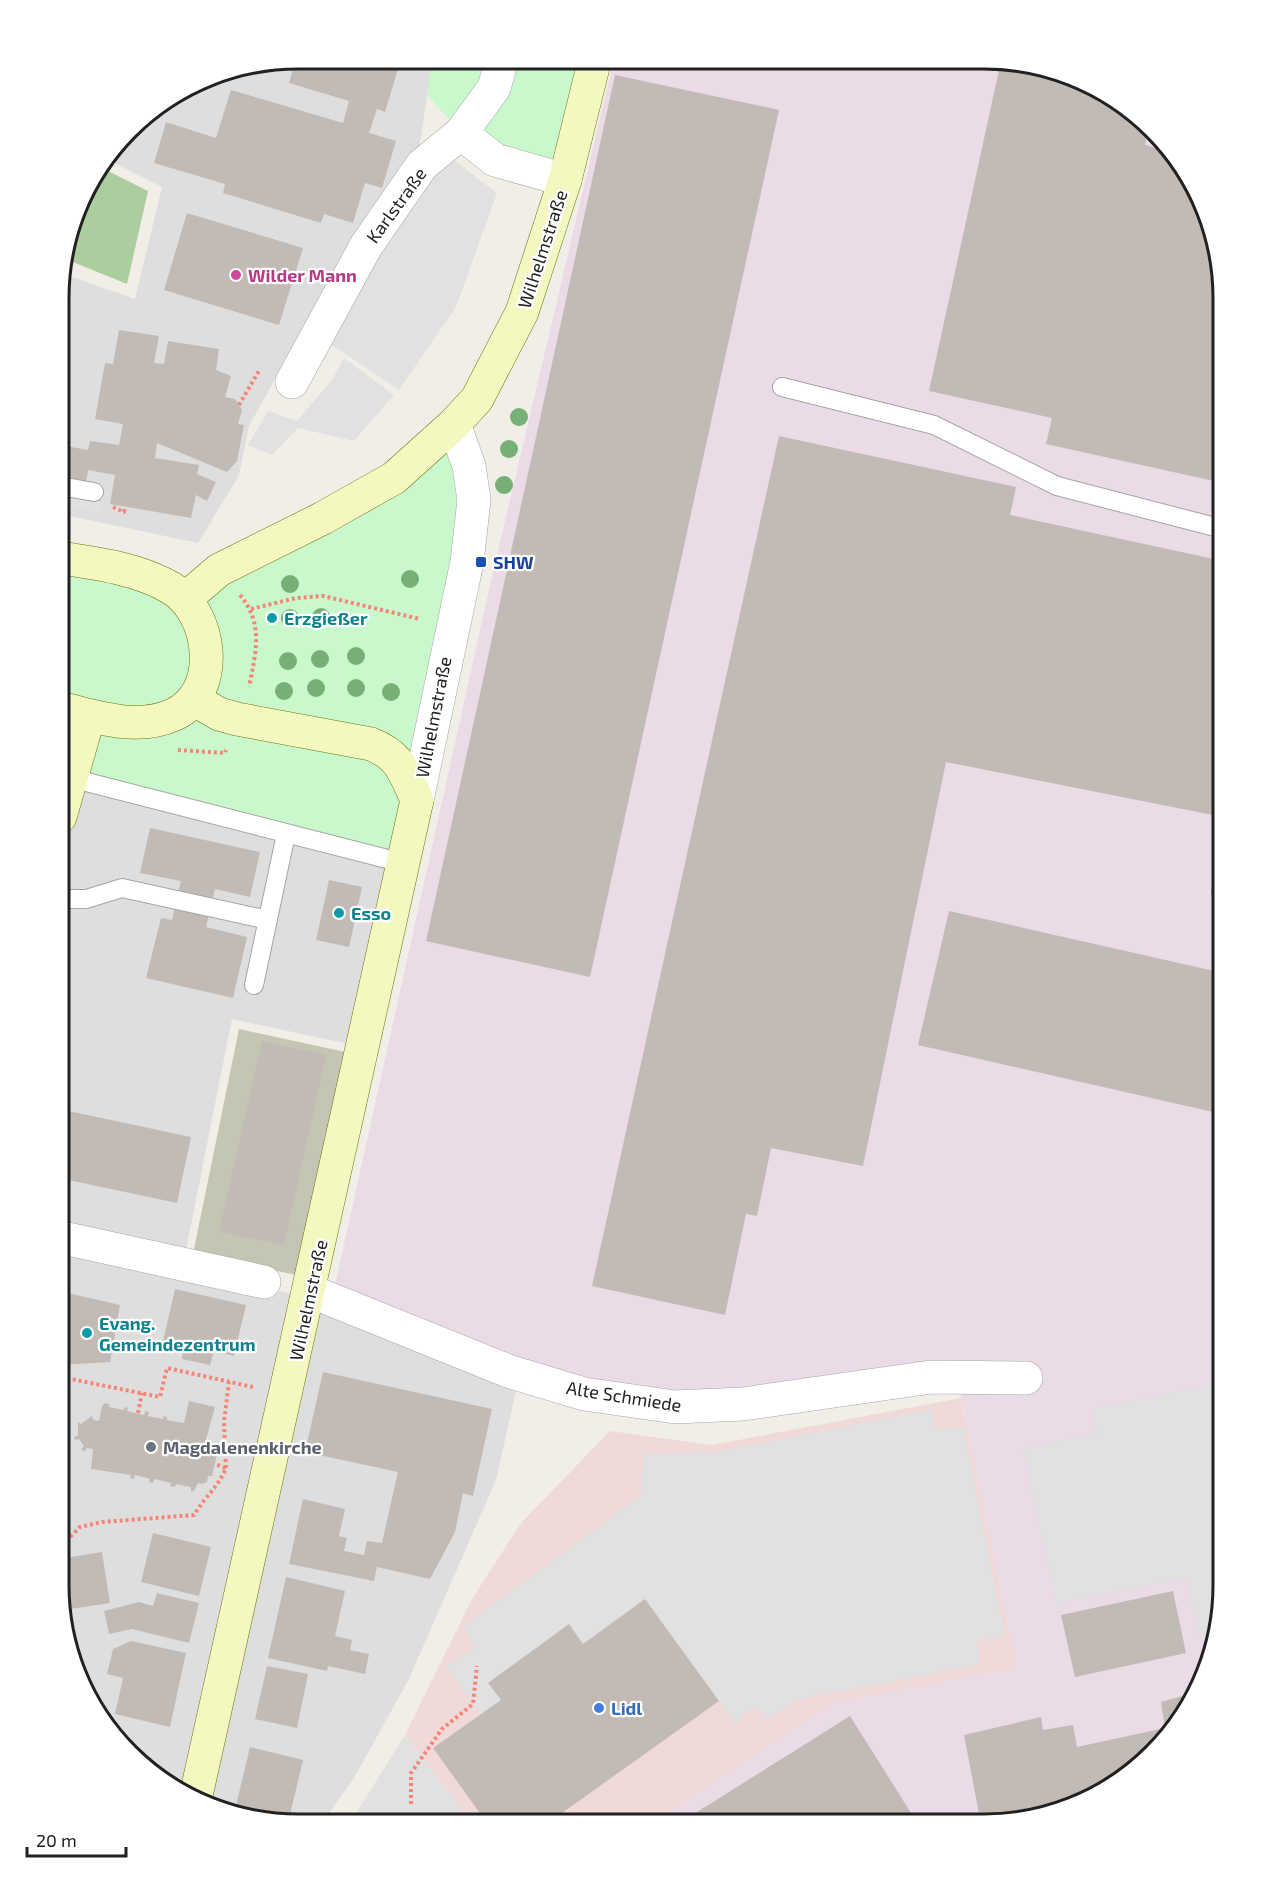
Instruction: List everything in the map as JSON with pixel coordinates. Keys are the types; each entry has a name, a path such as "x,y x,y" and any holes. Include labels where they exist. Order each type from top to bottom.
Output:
{"street":[{"name":"Karlstraße","path":"292,382 366,246 422,165 461,133 494,88 499,69"},
{"name":"Wilhelmstraße","path":"185,599 219,570 323,518 394,477 454,424 477,399 522,312 565,180 593,69"},
{"path":"461,133 495,160 565,180"},
{"name":"Wilhelmstraße","path":"197,1790 310,1292 417,800 466,562 474,500 470,466 454,424"},
{"path":"69,559 94,563 139,575 171,588 185,599 202,628 207,654 203,678 193,699 174,715 151,721 122,722 75,712 69,785"},
{"name":"Wilhelmstraße","path":"193,699 219,714 237,719 371,744 385,750 399,760 417,800"},
{"path":"69,1239 264,1282"},
{"name":"Alte Schmiede","path":"310,1292 508,1371 584,1394 675,1407 743,1404 931,1377 1026,1378"}],"lane":[{"path":"782,387 934,425 1057,486 1213,526"},
{"path":"69,488 94,492"},
{"path":"71,778 403,863"},
{"path":"254,985 286,834"},
{"path":"69,899 86,899 122,888 268,920"}],"path":[{"path":"239,405 262,366"},
{"path":"251,609 296,598 323,596 452,626"},
{"path":"69,1379 160,1397 167,1368 287,1395"},
{"path":"69,1538 80,1527 102,1522 194,1515 206,1496 220,1483 226,1468 224,1422 229,1382"},
{"path":"138,1413 142,1393"},
{"path":"215,1464 226,1468"},
{"path":"411,1804 411,1773 442,1730 473,1704 477,1666"}],"shaded area":[{"path":"283,69 431,69 419,149 376,202 280,370 249,426 239,475 198,543 69,516 70,276 135,299 162,187 114,163 136,136 159,116 210,86 253,73"},
{"path":"612,69 999,69 1029,73 1072,86 1123,116 1156,147 1182,183 1201,224 1209,253 1213,283 1213,1600 1209,1630 1196,1673 1166,1724 1146,1747 1123,1767 1072,1797 1029,1810 999,1814 666,1814 835,1703 1017,1668 955,1368 745,1397 583,1387 334,1290 490,585"},
{"path":"447,155 497,193 456,307 399,390 323,339"},
{"path":"344,358 394,395 354,441 298,428 272,455 248,445 268,411 297,421 332,380"},
{"path":"69,492 92,496 107,514 69,506"},
{"path":"69,779 395,868 358,1046 232,1019 182,1270 301,1296 518,1382 496,1480 409,1679 354,1778 328,1814 283,1814 253,1810 210,1797 159,1767 136,1747 116,1724 100,1700 81,1659 73,1630 69,1600"},
{"path":"239,1029 350,1053 302,1276 193,1254"},
{"path":"1213,1385 1213,1600 1208,1635 1200,1637 1186,1578 1056,1603 1023,1449 1097,1433 1092,1409"},
{"path":"961,1398 1017,1668 835,1703 666,1814 464,1814 405,1735 472,1599 521,1523 610,1431 712,1445"},
{"path":"931,1409 934,1430 963,1427 1004,1634 977,1642 980,1664 800,1699 769,1718 752,1706 735,1725 645,1599 583,1644 569,1624 488,1683 501,1700 481,1715 446,1666 475,1648 463,1627 641,1495 643,1454 713,1453"},
{"path":"405,1735 464,1814 356,1814"}],"green space":[{"path":"431,69 587,69 561,172 461,133 427,95"},
{"path":"108,171 148,191 127,284 72,262 86,210"},
{"path":"451,436 464,533 399,857 69,772 69,572 74,571 172,596"}],"building":[{"path":"293,69 398,69 385,112 377,109 369,133 396,141 382,188 365,183 353,223 324,214 321,223 223,193 225,184 154,163 166,122 216,138 231,90 343,123 349,101 289,83"},
{"path":"999,69 1029,73 1058,81 1099,100 1135,126 1147,137 1145,145 1157,148 1166,159 1182,183 1201,224 1209,253 1213,283 1213,481 1046,444 1052,418 929,391"},
{"path":"615,75 779,110 590,977 426,941"},
{"path":"187,213 303,248 279,325 164,290"},
{"path":"119,330 159,336 154,363 164,364 168,341 219,349 216,370 231,376 225,397 235,399 242,410 238,424 244,425 237,461 227,472 157,443 155,458 199,465 197,474 216,482 207,501 196,495 191,518 110,504 115,475 88,470 86,484 69,481 69,447 88,450 90,441 119,445 123,424 95,419 105,363 113,364"},
{"path":"779,436 1016,487 1010,515 1213,559 1213,815 946,762 863,1166 771,1148 757,1216 746,1214 725,1315 592,1286"},
{"path":"150,828 260,852 250,897 215,889 206,927 247,937 233,998 146,978 161,918 172,920 181,881 140,873"},
{"name":"Esso","path":"329,880 362,887 349,947 316,940"},
{"path":"949,911 1213,971 1213,1112 918,1045"},
{"path":"262,1041 326,1055 284,1245 219,1232"},
{"path":"69,1111 191,1137 177,1203 69,1180"},
{"path":"175,1289 246,1305 234,1356 214,1351 210,1365 182,1359 183,1351 162,1346"},
{"name":"Evang. Gemeindezentrum","path":"69,1293 120,1305 110,1362 69,1364"},
{"path":"323,1372 492,1409 473,1496 463,1493 455,1532 430,1579 377,1567 374,1581 289,1564 303,1499 345,1509 339,1536 347,1538 344,1551 364,1555 367,1541 382,1543 398,1472 305,1452"},
{"name":"Magdalenenkirche","path":"189,1401 215,1407 205,1443 219,1446 212,1476 208,1476 207,1482 198,1483 194,1491 191,1491 191,1487 176,1484 175,1487 170,1486 171,1483 154,1479 153,1483 149,1482 150,1479 135,1475 134,1479 130,1478 131,1475 91,1469 93,1449 87,1448 84,1452 81,1449 84,1446 79,1439 75,1440 74,1437 78,1436 78,1422 81,1424 92,1416 93,1420 99,1421 102,1406 105,1403 109,1404 109,1407 124,1410 124,1407 128,1408 127,1411 144,1415 145,1411 149,1412 148,1416 163,1419 163,1416 167,1417 167,1420 184,1423"},
{"path":"153,1533 211,1547 199,1596 141,1582"},
{"path":"102,1552 110,1603 70,1609 69,1557"},
{"path":"286,1577 345,1591 335,1636 352,1640 350,1650 369,1654 365,1674 328,1666 327,1671 268,1658"},
{"path":"1173,1591 1186,1653 1075,1677 1061,1615"},
{"path":"157,1593 199,1603 189,1643 132,1629 109,1634 104,1611 139,1602 153,1606"},
{"name":"Lidl","path":"645,1599 719,1701 561,1814 481,1814 433,1748 501,1700 488,1683 569,1624 583,1644"},
{"path":"131,1641 186,1653 170,1727 115,1714 123,1678 107,1674 113,1649"},
{"path":"267,1666 308,1674 297,1728 255,1719"},
{"path":"1184,1695 1165,1726 1161,1702"},
{"path":"850,1716 912,1814 694,1814"},
{"path":"1041,1717 1043,1730 1073,1725 1077,1747 1162,1729 1146,1747 1123,1767 1072,1797 1029,1810 979,1814 964,1735"},
{"path":"250,1747 303,1760 290,1814 253,1810 236,1805"}],"place":[{"name":"Wilder Mann","path":"236,275"},
{"name":"SHW","path":"481,562"},
{"name":"Erzgießer","path":"272,618"},
{"name":"Esso","path":"339,913"},
{"name":"Evang. Gemeindezentrum","path":"87,1333"},
{"name":"Magdalenenkirche","path":"151,1447"},
{"name":"Lidl","path":"599,1708"}]}
